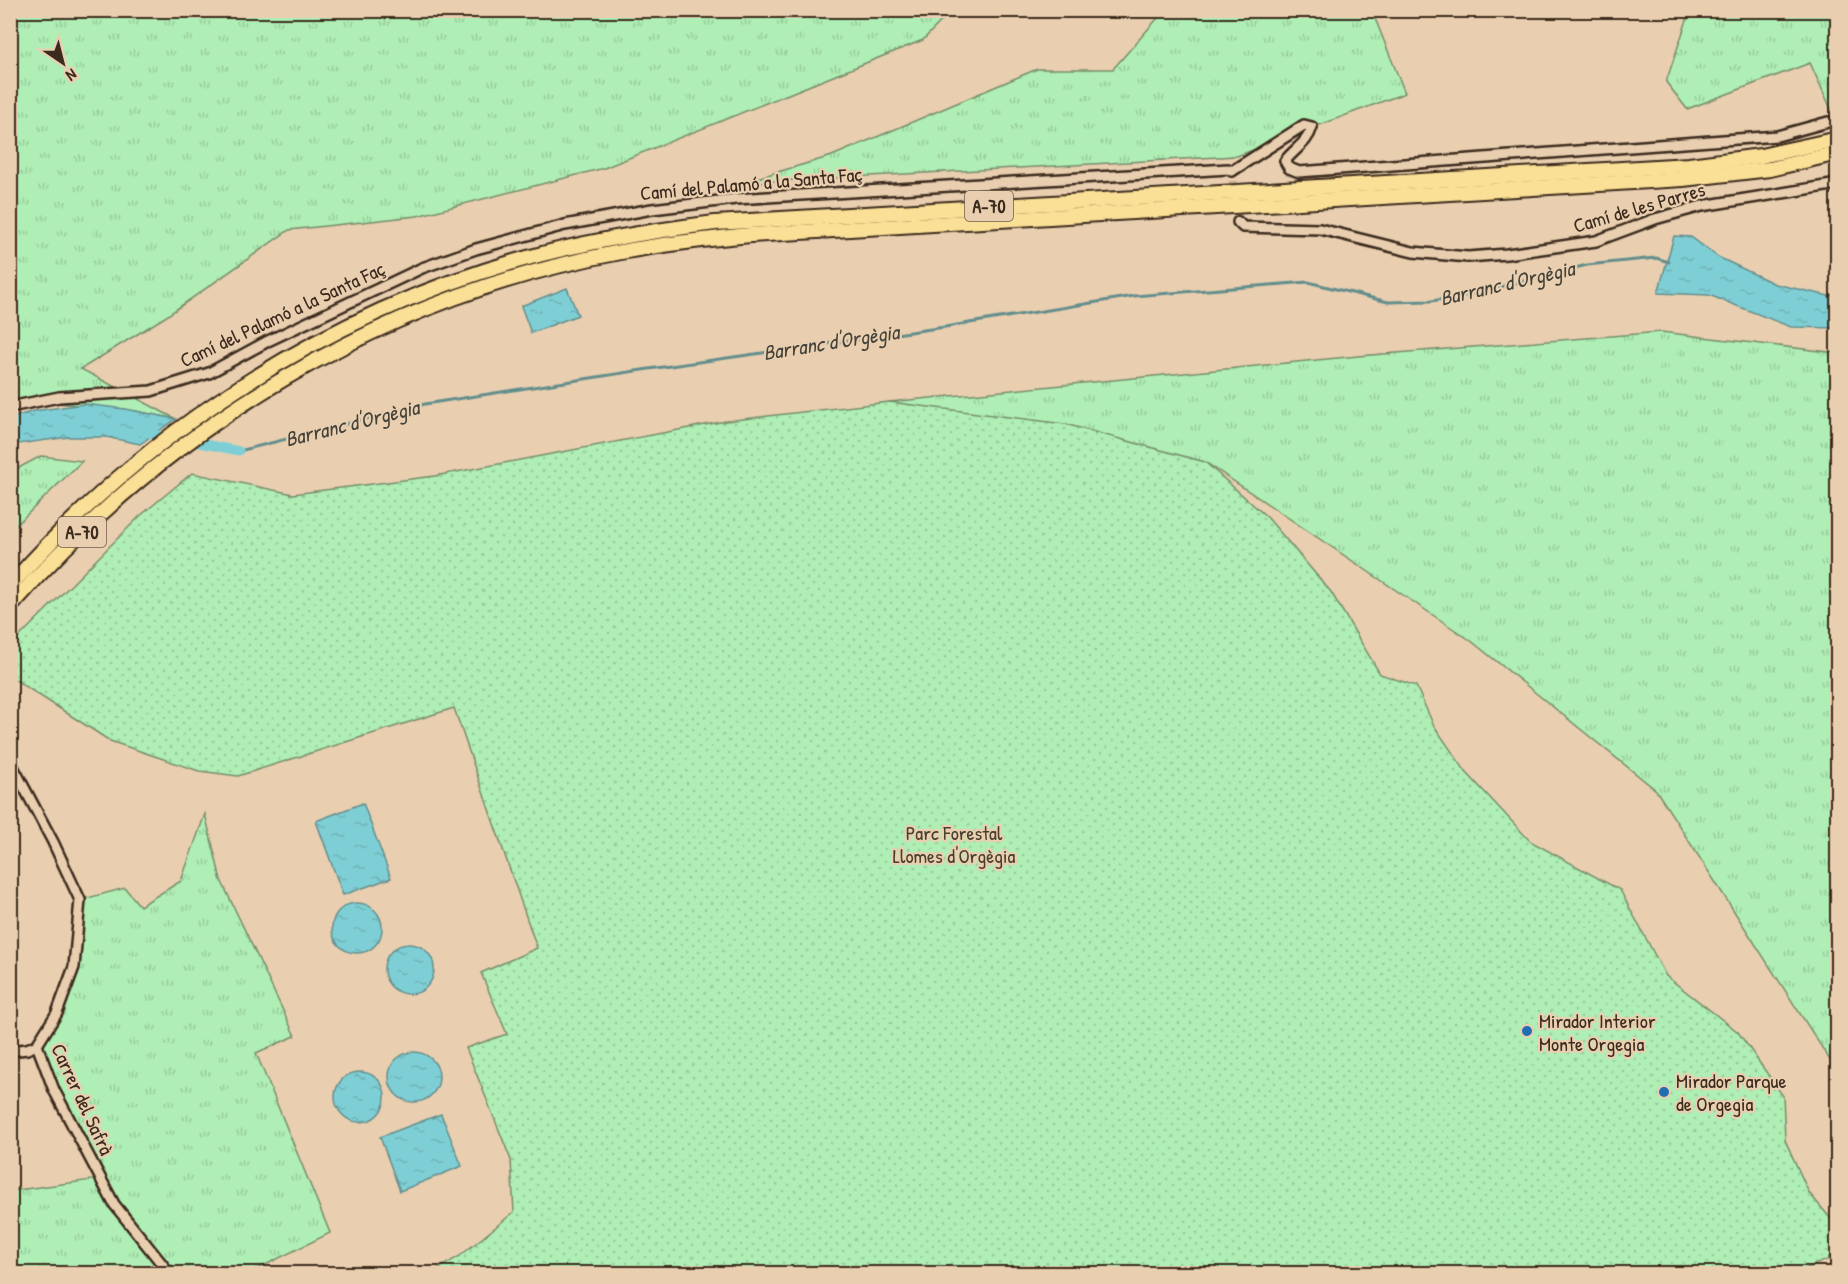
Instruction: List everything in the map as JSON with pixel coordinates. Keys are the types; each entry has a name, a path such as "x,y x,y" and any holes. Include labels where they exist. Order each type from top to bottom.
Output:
{"highway":[{"name":"A-70","path":"10,586 45,546 145,454 243,385 302,350 396,305 523,259 642,232 715,223 1689,165 1761,156 1838,139"},
{"name":"A-70","path":"10,607 48,565 98,516 159,463 196,435 268,387 385,325 441,302 508,280 619,252 751,235 1683,179 1770,169 1838,153"}],"street":[{"path":"1233,182 1232,171 1305,125 1312,127 1309,138 1285,161 1289,168 1299,172 1777,136 1828,122"},
{"name":"Camí del Palamó a la Santa Faç","path":"10,406 58,397 151,391 209,373 268,341 422,268 476,249 565,225 652,209 735,199 1228,169 1232,171"},
{"name":"Camí de les Parres","path":"1238,222 1243,227 1320,229 1413,252 1468,256 1507,254 1596,241 1655,219 1702,206 1838,184"},
{"name":"Carrer del Safrà","path":"10,761 80,900 74,967 57,1013 37,1045 54,1090 114,1204 170,1274"},
{"path":"10,1051 37,1045"}],"green space":[{"path":"14,11 951,11 923,40 604,168 417,216 289,230 165,317 81,369 176,419 125,409 11,399 10,16"},
{"path":"1164,11 1372,11 1405,93 1237,156 740,183 832,156 1037,69 1113,69"},
{"path":"1690,11 1837,11 1837,109 1832,111 1810,63 1687,109 1666,82"},
{"path":"1661,332 1837,353 1837,1071 1656,790 1470,640 1205,462 889,402 1358,356"},
{"name":"Parc Forestal Llomes d'Orgègia","path":"889,402 1065,424 1205,462 1267,517 1331,592 1380,674 1416,686 1434,726 1466,772 1530,841 1620,890 1666,976 1738,1032 1783,1096 1785,1140 1809,1193 1832,1220 1837,1247 1827,1260 1793,1274 431,1273 460,1256 514,1212 511,1160 466,1048 507,1034 481,973 537,948 454,708 238,776 199,771 110,741 11,677 11,645 140,516 192,473 293,494 435,476 726,421"},
{"path":"41,456 82,461 11,530 11,472"},
{"path":"205,814 221,880 295,1036 256,1053 330,1233 249,1273 11,1273 10,1191 100,1179 37,1045 74,967 80,900 125,888 140,906 181,881"}],"water":[{"path":"1674,236 1691,237 1718,257 1775,284 1829,296 1837,294 1837,328 1791,327 1709,295 1658,293"},
{"path":"567,288 578,315 531,333 521,306"},
{"path":"84,404 176,419 140,444 106,437 69,437 11,445 11,418 34,411"},
{"path":"363,803 391,878 343,895 316,821"},
{"path":"357,903 371,907 378,914 382,928 378,942 371,949 357,953 343,949 336,942 332,928 336,914 343,907"},
{"path":"409,944 423,948 430,955 434,969 430,983 423,990 409,994 395,990 388,983 384,969 388,955 395,948"},
{"path":"414,1052 423,1054 434,1063 439,1077 437,1086 428,1097 414,1102 405,1100 394,1091 389,1077 391,1068 400,1057"},
{"path":"360,1072 374,1076 381,1083 385,1097 381,1111 374,1118 360,1122 346,1118 339,1111 335,1097 339,1083 346,1076"},
{"path":"441,1114 462,1166 400,1191 380,1137"}],"waterway":[{"name":"Barranc d'Orgègia","path":"239,451 425,404 642,370 945,327 1134,296 1308,282 1388,302 1431,301 1464,296 1587,265 1656,258 1669,262"},
{"name":"Barranc d'Orgègia","path":"144,432 239,451"}],"tunnel":[{"path":"1233,181 1238,222"}],"place":[{"name":"Mirador Interior Monte Orgegia","path":"1527,1031"},
{"name":"Mirador Parque de Orgegia","path":"1664,1092"}]}
